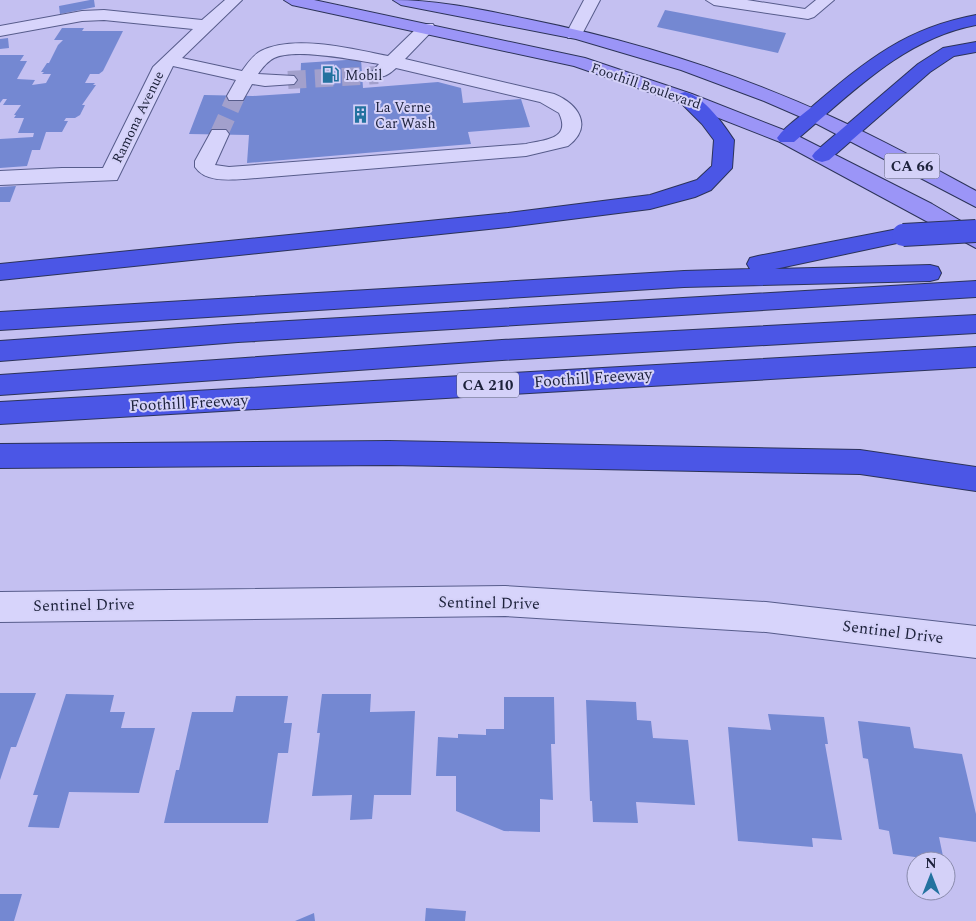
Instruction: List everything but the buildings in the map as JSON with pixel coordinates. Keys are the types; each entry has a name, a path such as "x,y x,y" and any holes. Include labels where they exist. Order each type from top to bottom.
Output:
{"highway":[{"path":"787,138 895,50 929,32 956,22 976,20"},
{"path":"822,156 924,68 949,52 976,47"},
{"path":"0,272 508,220 650,202 688,192 704,185 722,168 724,140 709,120 685,98"},
{"path":"684,279 903,235 976,231"},
{"path":"0,321 684,279 973,278"},
{"path":"0,350 973,278"},
{"path":"0,385 502,350 976,324"},
{"name":"Foothill Freeway","path":"0,413 180,404 732,369 976,357"},
{"path":"0,456 389,453 860,462 976,479"}],"main road":[{"name":"Foothill Boulevard","path":"292,0 580,62 685,98 787,138 924,209 976,240"},
{"name":"Foothill Boulevard","path":"401,0 574,34 635,50 687,67 848,132 976,200"}],"street":[{"name":"Ramona Avenue","path":"0,178 62,174 110,175 162,66 234,0"},
{"path":"574,34 592,0"},
{"path":"714,0 808,14 826,0"},
{"path":"0,32 82,16 104,14 207,26"},
{"path":"378,75 427,28"},
{"path":"219,134 205,167 208,170 221,173 244,173 526,150 561,142 570,133 572,124 570,113 561,103 548,98 345,52 290,47 268,54 246,77 236,96"},
{"path":"169,60 265,82 288,80"},
{"name":"Sentinel Drive","path":"0,607 504,601 766,617 976,642"}],"tunnel":[{"path":"288,80 378,75"},
{"path":"219,134 236,96"}],"place":[{"name":"Mobil","path":"331,75"},
{"name":"La Verne Car Wash","path":"361,115"}]}
